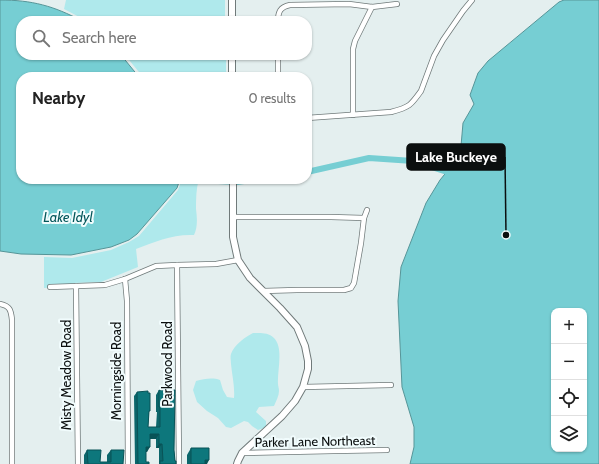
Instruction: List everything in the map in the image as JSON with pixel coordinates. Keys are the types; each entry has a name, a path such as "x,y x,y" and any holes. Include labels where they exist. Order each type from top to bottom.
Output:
{"street":[{"path":"232,0 232,16"},
{"path":"312,118 391,112 400,110 410,105 418,96 434,56 443,40 472,0"},
{"path":"278,16 280,10 285,6 290,5 349,4 372,8 397,4"},
{"path":"353,115 353,49 355,41 372,8"},
{"path":"232,60 232,72"},
{"path":"278,60 278,72"},
{"path":"233,184 233,241 238,260 250,278 294,323 303,340 308,361 308,369 303,387 295,401 282,416 242,453 237,464"},
{"path":"263,291 344,290 351,288 354,283 364,218 367,210"},
{"path":"233,217 364,218"},
{"path":"50,287 105,285 125,279 156,266 216,264 238,260"},
{"name":"Parkwood Road","path":"177,265 179,464"},
{"name":"Morningside Road","path":"125,279 127,301 128,464"},
{"name":"Misty Meadow Road","path":"76,286 78,464"},
{"path":"0,304 6,305 11,310 12,320 12,464"},
{"path":"303,387 391,385"},
{"name":"Parker Lane Northeast","path":"242,453 387,450"}],"shaded area":[{"path":"66,0 225,0 225,16 77,16 64,9"},
{"path":"129,60 226,60 226,72 139,72"},
{"path":"180,184 198,184 196,198 197,225 194,235 171,237 136,249 138,267 101,282 74,283 58,287 44,288 44,257 72,258 111,250 129,242 139,236 178,190"},
{"path":"253,333 264,333 274,338 277,342 279,348 278,395 274,406 259,407 256,412 266,421 266,427 258,430 248,422 244,421 231,428 226,427 218,418 197,402 193,390 196,381 217,379 220,380 227,397 234,398 231,354 240,342"}],"water":[{"name":"Lake Idyl","path":"0,0 12,0 42,5 62,11 72,16 16,16 16,60 125,60 135,72 16,72 16,184 178,184 177,188 137,234 129,240 111,247 71,255 21,254 0,251"},
{"path":"564,0 599,0 599,464 410,464 414,447 414,427 402,387 398,301 401,267 426,203 440,180 453,164 457,164 462,160 461,146 463,123 474,104 470,95 478,73 488,61 559,2"}],"building":[{"path":"159,390 175,390 174,450 176,464 160,464 160,461 163,461 162,444 159,444 159,434 150,434 150,447 146,447 146,462 149,462 149,464 138,464 137,392 148,391 148,393 150,393 148,427 160,427"},
{"path":"191,448 209,448 209,460 205,460 205,464 191,464"},
{"path":"87,450 101,450 100,462 111,462 111,450 124,450 123,464 88,464"}],"waterway":[{"path":"312,171 369,158 413,161 447,172"}],"place":[{"name":"Lake Buckeye","path":"506,235"}]}
